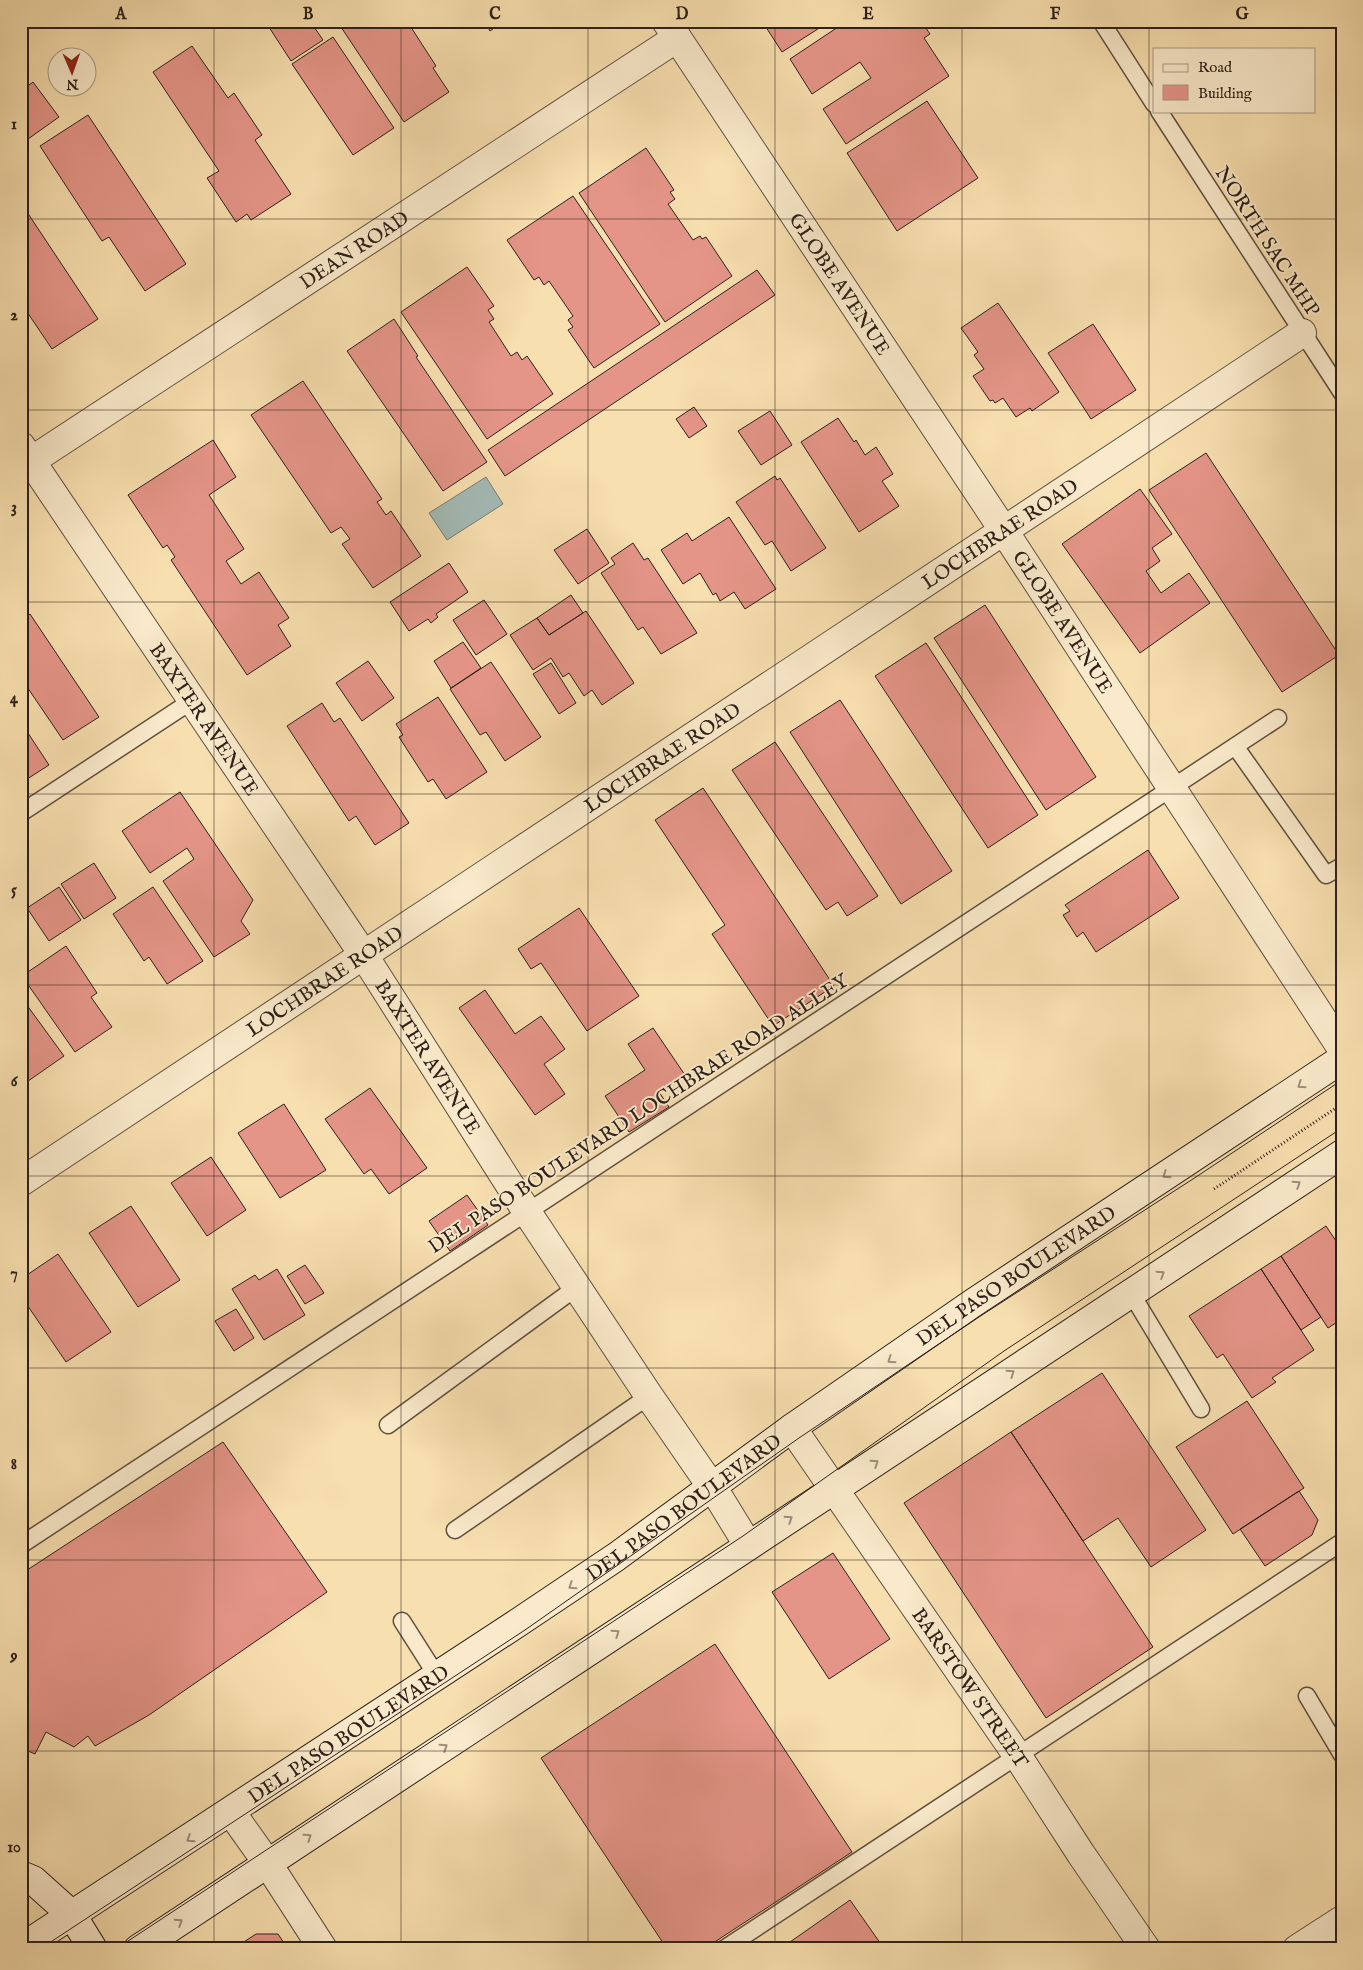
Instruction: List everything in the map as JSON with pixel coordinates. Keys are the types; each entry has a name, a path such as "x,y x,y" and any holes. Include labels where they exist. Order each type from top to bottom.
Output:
{"street":[{"name":"DEAN ROAD","path":"26,453 671,30"},
{"name":"GLOBE AVENUE","path":"671,30 1004,532 1342,1050"},
{"name":"LOCHBRAE ROAD","path":"21,1182 1302,333"},
{"name":"BAXTER AVENUE","path":"26,453 363,954 527,1212 712,1487 748,1545"},
{"name":"DEL PASO BOULEVARD","path":"21,1948 231,1812 608,1562 792,1428 973,1303 1342,1058"},
{"path":"138,1949 1342,1154"},
{"name":"BARSTOW STREET","path":"792,1428 1017,1755 1081,1854 1146,1949"},
{"path":"231,1812 268,1864 323,1949"},
{"path":"21,1875 33,1880 72,1914 93,1949"},
{"path":"1297,1949 1342,1920"}],"lane":[{"path":"1101,21 1153,102"},
{"name":"NORTH SAC MHP","path":"1160,112 1342,393"},
{"path":"21,813 193,700"},
{"name":"DEL PASO BOULEVARD LOCHBRAE ROAD ALLEY","path":"21,1544 1278,718"},
{"path":"1235,746 1326,876 1342,866"},
{"path":"388,1425 577,1287"},
{"path":"1131,1293 1201,1409"},
{"path":"455,1530 649,1396"},
{"path":"724,1949 1342,1542"},
{"path":"402,1621 436,1676"},
{"path":"1307,1696 1342,1756"}],"path":[{"path":"1214,1189 1342,1104"}],"water":[{"path":"486,477 503,504 447,540 429,513"}],"building":[{"path":"265,21 310,21 323,40 291,61"},
{"path":"337,21 407,21 436,66 433,68 449,92 404,122"},
{"path":"484,21 504,21 490,31"},
{"path":"762,21 823,21 824,25 782,52"},
{"path":"847,21 921,21 930,34 924,38 949,76 846,144 823,109 871,78 860,62 812,94 790,59"},
{"path":"333,37 394,128 353,155 292,64"},
{"path":"192,46 228,98 234,93 262,135 255,140 291,194 251,220 247,214 236,222 207,178 219,171 153,72"},
{"path":"33,82 59,117 21,144 21,91"},
{"path":"927,101 978,178 897,231 847,153"},
{"path":"88,115 186,264 145,291 109,237 102,241 40,146"},
{"path":"646,148 674,190 670,192 675,199 668,204 693,240 700,236 702,239 706,237 732,276 665,322 579,193"},
{"path":"573,196 660,324 594,368 568,330 573,327 568,320 573,316 549,281 544,285 539,277 534,280 507,240"},
{"path":"21,203 98,319 52,349 21,303"},
{"path":"467,267 494,306 488,310 494,319 489,322 511,356 517,352 522,360 527,356 553,394 487,439 401,312"},
{"path":"757,270 775,295 505,476 488,450"},
{"path":"998,303 1059,392 1032,411 1030,408 1016,417 1003,398 995,403 993,400 990,401 973,376 984,369 974,355 978,352 961,328"},
{"path":"394,319 418,356 416,357 487,462 443,491 347,351"},
{"path":"1093,324 1136,390 1091,419 1048,353"},
{"path":"303,381 382,499 377,502 386,515 391,511 421,556 373,588 342,544 350,539 341,527 331,533 251,415"},
{"path":"694,407 707,426 689,438 676,419"},
{"path":"770,411 792,445 761,465 738,431"},
{"path":"838,418 854,442 856,440 865,455 876,447 893,474 882,481 899,506 859,532 801,442"},
{"path":"213,440 236,477 209,495 244,549 226,561 241,584 259,572 289,618 278,625 291,646 247,675 171,560 175,557 167,545 163,548 128,495"},
{"path":"1206,453 1339,655 1282,692 1149,490"},
{"path":"775,476 777,480 780,478 826,548 791,571 772,541 765,545 736,502"},
{"path":"1140,489 1172,534 1152,548 1160,561 1146,571 1161,593 1189,573 1210,603 1140,653 1062,544"},
{"path":"729,517 776,589 745,609 734,592 720,601 716,593 713,595 700,573 683,584 661,550 687,533 692,541"},
{"path":"587,529 609,563 578,584 554,550"},
{"path":"633,543 644,560 648,558 697,633 661,654 643,627 638,630 601,573 615,564 611,558"},
{"path":"449,563 468,592 436,614 438,617 431,623 428,619 409,631 390,602"},
{"path":"571,595 583,613 549,635 537,618"},
{"path":"484,600 507,634 476,655 453,620"},
{"path":"985,605 1096,777 1046,810 934,638"},
{"path":"586,611 634,683 602,705 592,690 584,696 569,673 563,677 551,658 533,670 510,635 537,618 549,635"},
{"path":"30,614 99,717 63,740 21,678 21,620"},
{"path":"463,642 481,668 451,688 434,661"},
{"path":"926,643 1038,815 988,848 875,676"},
{"path":"368,661 394,698 362,721 336,683"},
{"path":"491,662 541,737 505,761 486,732 480,735 450,689"},
{"path":"551,663 576,703 559,714 533,674"},
{"path":"438,697 487,772 446,799 433,779 428,782 399,737 403,735 396,724"},
{"path":"840,700 952,871 901,904 790,732"},
{"path":"322,703 334,722 340,718 409,823 375,845 356,816 349,821 287,726"},
{"path":"24,727 49,765 21,783 21,729"},
{"path":"775,742 878,896 847,916 838,902 826,910 732,770"},
{"path":"703,788 834,986 773,1026 712,934 725,925 655,820"},
{"path":"180,792 253,900 241,921 250,934 214,957 163,881 194,859 187,848 150,873 122,831"},
{"path":"1148,850 1179,898 1096,952 1083,932 1077,937 1063,915 1070,911 1065,905"},
{"path":"94,863 116,898 84,919 61,884"},
{"path":"59,887 81,920 49,941 27,908"},
{"path":"153,887 203,961 167,984 149,957 144,961 113,914"},
{"path":"579,908 639,996 587,1031 541,963 531,969 518,949"},
{"path":"66,946 97,993 91,997 112,1027 75,1052 22,976"},
{"path":"485,990 515,1034 541,1016 565,1049 544,1064 565,1094 535,1115 459,1008"},
{"path":"21,997 64,1056 21,1086"},
{"path":"653,1028 685,1075 659,1092 669,1107 629,1132 605,1096 645,1070 628,1044"},
{"path":"370,1088 427,1168 389,1194 371,1169 364,1174 325,1119"},
{"path":"284,1104 326,1170 280,1198 238,1133"},
{"path":"211,1157 246,1210 207,1236 171,1183"},
{"path":"467,1195 488,1225 450,1251 429,1221"},
{"path":"131,1206 180,1280 138,1307 89,1233"},
{"path":"1326,1226 1342,1250 1342,1319 1328,1328 1281,1256"},
{"path":"58,1254 111,1332 66,1362 21,1296 21,1279"},
{"path":"1281,1256 1321,1317 1301,1330 1261,1269"},
{"path":"305,1265 324,1293 305,1304 287,1276"},
{"path":"277,1269 305,1315 264,1340 232,1289 255,1275 259,1280"},
{"path":"1261,1269 1314,1350 1272,1378 1276,1382 1252,1398 1223,1354 1217,1358 1189,1316"},
{"path":"236,1309 254,1338 234,1351 215,1321"},
{"path":"1102,1373 1206,1530 1151,1567 1118,1518 1083,1541 1011,1432"},
{"path":"1247,1401 1304,1488 1233,1534 1176,1447"},
{"path":"1011,1432 1153,1647 1046,1718 904,1503"},
{"path":"223,1442 327,1592 149,1715 95,1746 88,1736 74,1747 46,1732 35,1754 21,1748 21,1574"},
{"path":"1299,1491 1318,1520 1312,1535 1265,1566 1240,1529"},
{"path":"833,1553 890,1639 829,1679 772,1592"},
{"path":"715,1644 852,1852 704,1949 667,1949 541,1758"},
{"path":"850,1900 883,1947 880,1949 795,1949 790,1942"},
{"path":"256,1934 278,1934 288,1949 233,1949"}],"tram line":[{"path":"40,1949 525,1630 799,1438 982,1315 1342,1080"},
{"path":"116,1949 743,1536 1004,1351 1342,1128"}]}
